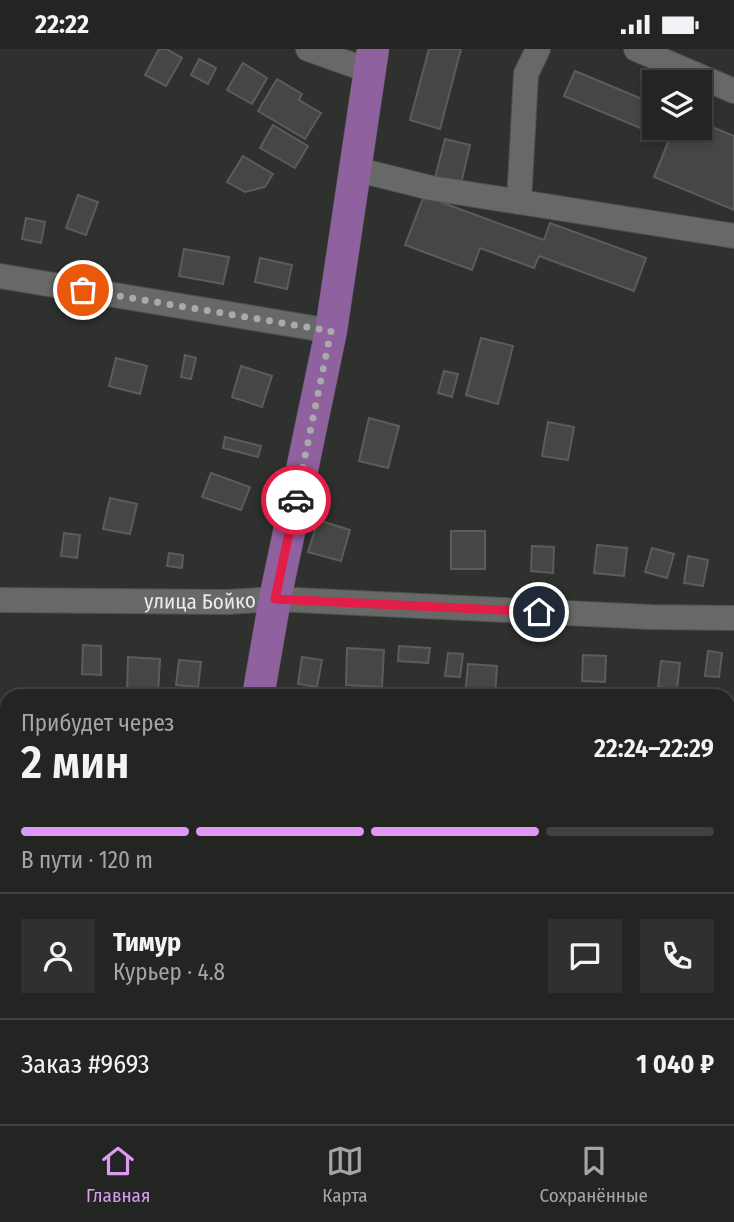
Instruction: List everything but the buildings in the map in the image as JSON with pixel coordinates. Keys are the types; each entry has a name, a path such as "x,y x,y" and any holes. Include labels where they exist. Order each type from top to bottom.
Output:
{"main road":[{"path":"259,689 275,599 331,331 372,60"}],"street":[{"path":"308,49 372,60"},
{"path":"519,202 526,74 538,49"},
{"path":"636,49 734,90"},
{"path":"355,169 432,188 734,236"},
{"path":"0,276 331,331"},
{"name":"улица Бойко","path":"0,600 226,602 275,599 651,617 734,618"}],"way so far":[{"path":"83,290 331,331 296,500"}],"route":[{"path":"296,500 275,599 539,612"}]}
